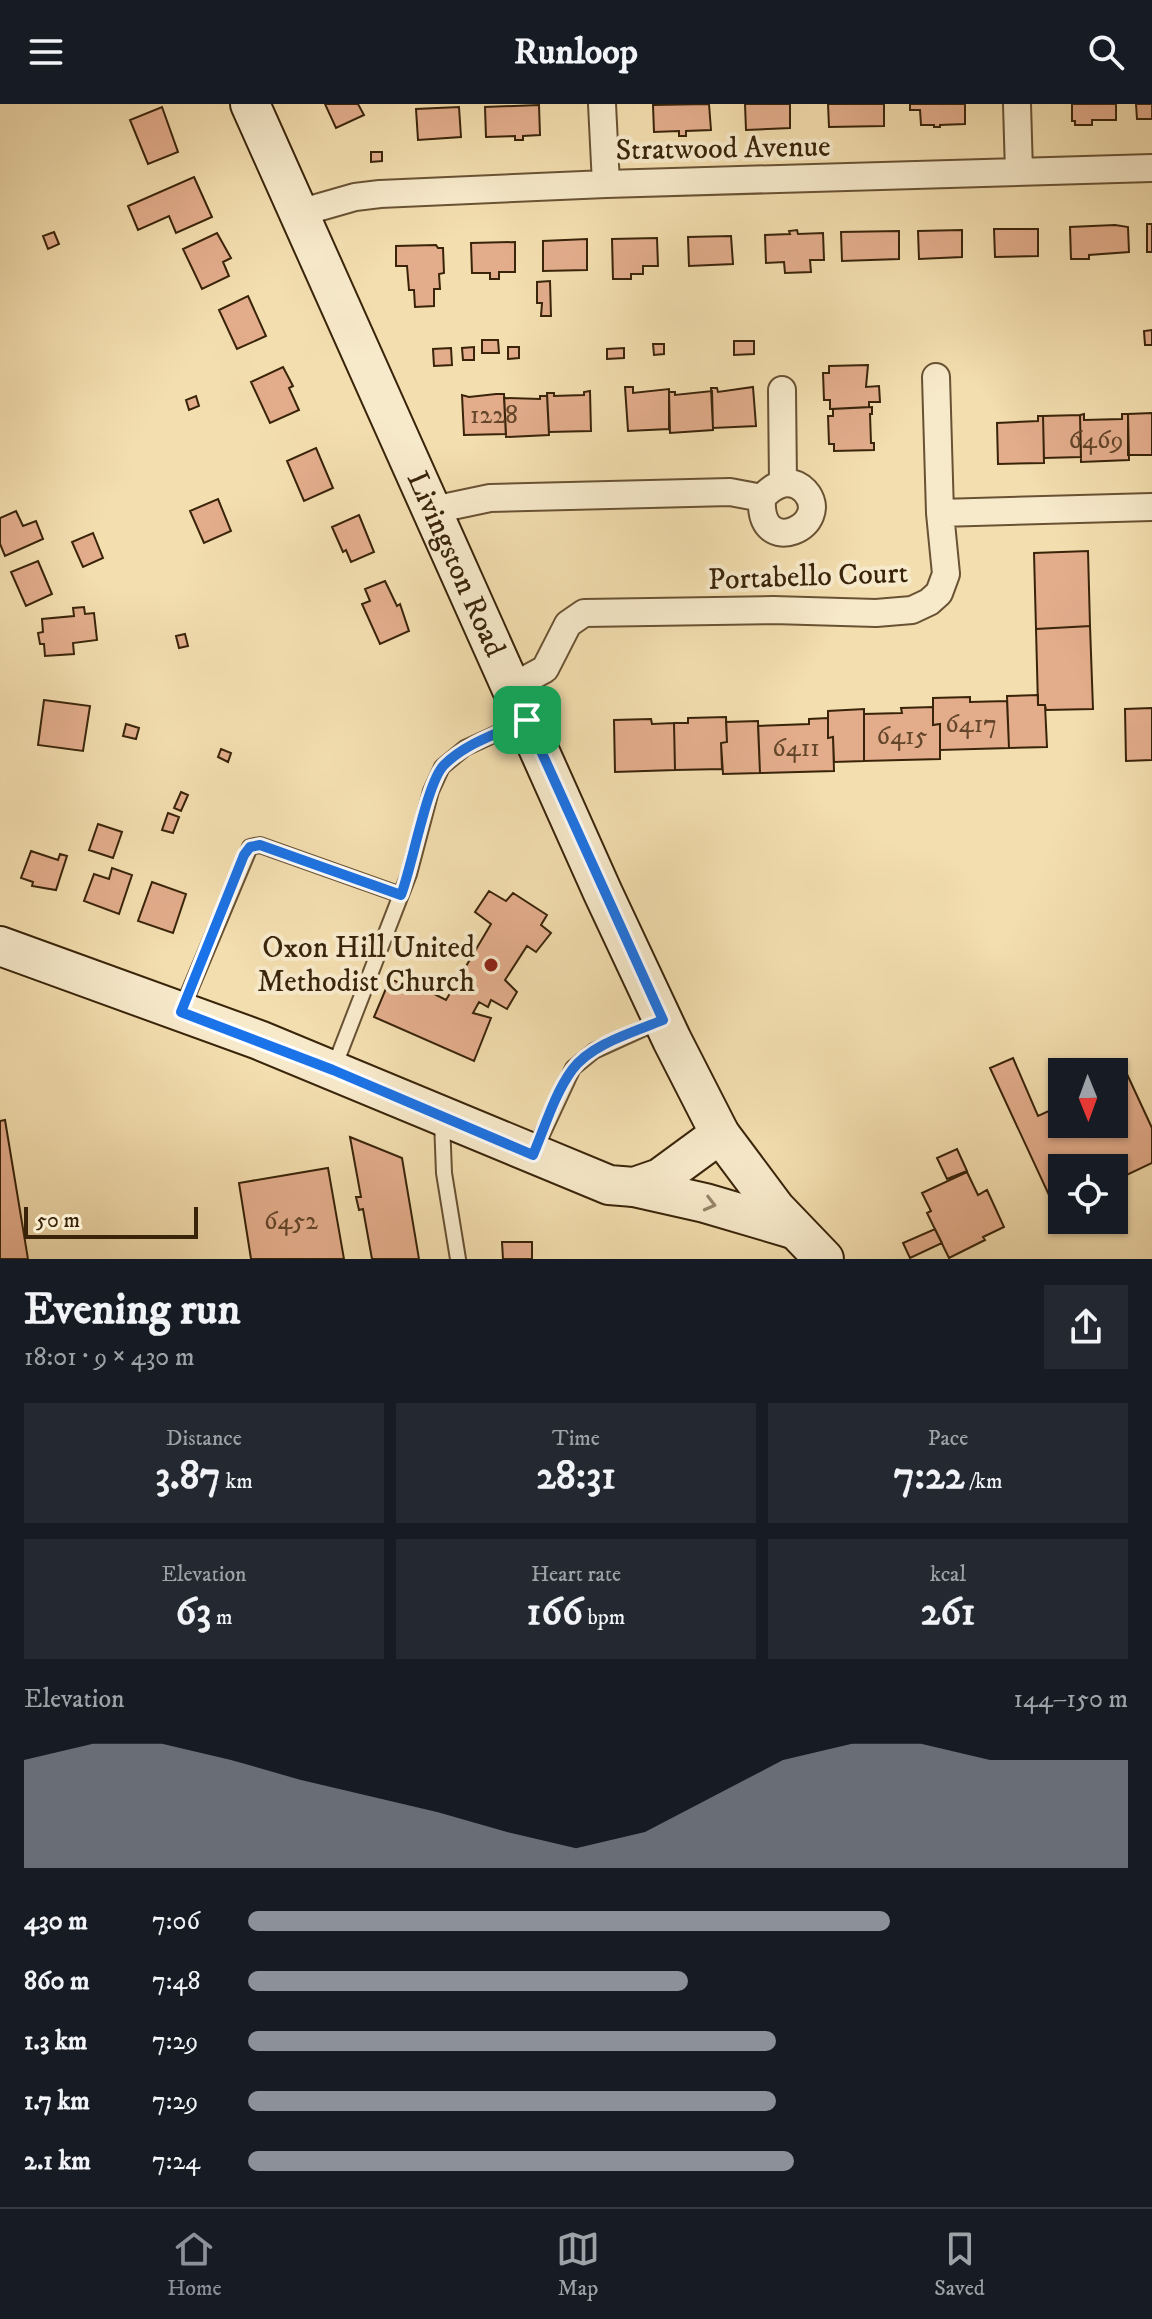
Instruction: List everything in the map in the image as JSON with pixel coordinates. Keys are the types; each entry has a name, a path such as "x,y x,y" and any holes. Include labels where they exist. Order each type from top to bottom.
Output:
{"main road":[{"name":"Livingston Road","path":"250,104 663,1020 720,1134 776,1209 824,1259"},
{"path":"0,946 333,1070 609,1185 634,1187 732,1209 794,1229"},
{"path":"634,1187 660,1178 720,1134"}],"street":[{"path":"602,104 606,184"},
{"path":"1017,104 1019,172"},
{"name":"Stratwood Avenue","path":"299,213 380,194 1152,168"},
{"name":"Portabello Court","path":"519,703 545,669 568,624 584,613 773,610 876,613 918,608 933,599 945,580 946,567 940,513 936,377"},
{"path":"433,510 490,498 772,490 782,390"},
{"path":"940,513 1152,507"}],"lane":[{"path":"333,1070 409,874 431,791 442,767 519,703"},
{"path":"181,1012 244,855 250,847 260,845 401,895"},
{"path":"533,1155 573,1068 594,1051 663,1020"},
{"path":"442,1116 444,1173 458,1259"}],"building":[{"path":"325,104 358,104 364,115 336,128"},
{"path":"709,104 711,130 686,131 686,136 679,136 679,131 654,132 653,105"},
{"path":"745,104 790,104 790,128 746,130"},
{"path":"828,104 884,104 884,126 829,127"},
{"path":"910,104 965,104 965,124 940,127 921,125 920,110 910,110"},
{"path":"1072,104 1116,104 1116,120 1092,120 1092,125 1075,125 1072,121"},
{"path":"1136,104 1152,104 1152,119 1137,119"},
{"path":"539,105 540,135 523,136 523,140 515,140 515,136 486,137 485,107"},
{"path":"162,107 178,152 148,164 130,120"},
{"path":"459,107 461,137 418,140 416,109"},
{"path":"371,152 382,152 382,161 371,162"},
{"path":"194,177 212,217 176,233 169,216 138,230 128,206"},
{"path":"1147,224 1152,224 1152,252 1147,252"},
{"path":"1070,227 1128,227 1129,252 1071,259"},
{"path":"994,229 1038,229 1038,256 995,257"},
{"path":"797,230 798,234 823,233 824,260 810,260 811,272 785,273 784,262 766,263 765,235 790,234 789,231"},
{"path":"962,230 962,257 919,259 918,231"},
{"path":"899,231 899,259 842,261 841,232"},
{"path":"54,232 59,244 48,249 43,236"},
{"path":"217,233 231,258 223,262 229,276 202,289 183,249"},
{"path":"731,236 733,264 689,266 688,237"},
{"path":"657,238 658,266 643,266 643,274 631,274 631,279 613,279 612,239"},
{"path":"587,239 587,270 543,271 543,241"},
{"path":"515,242 515,272 499,272 499,279 490,279 490,273 472,273 471,243"},
{"path":"436,245 443,248 444,273 439,274 440,289 434,289 434,306 415,307 414,290 409,290 407,266 396,266 396,246"},
{"path":"550,281 551,316 541,316 542,303 537,303 537,282"},
{"path":"248,296 266,336 237,349 219,310"},
{"path":"1152,330 1152,345 1145,345 1144,331"},
{"path":"482,340 498,340 499,353 482,353"},
{"path":"734,341 754,341 754,354 734,355"},
{"path":"653,344 664,344 664,354 654,355"},
{"path":"474,347 474,360 463,360 462,348"},
{"path":"508,347 519,347 519,358 508,359"},
{"path":"451,348 452,365 434,366 433,349"},
{"path":"624,348 624,358 607,359 607,349"},
{"path":"868,365 866,387 879,386 880,402 869,402 869,407 830,409 830,400 824,400 823,373 829,373 829,366"},
{"path":"283,367 293,386 289,388 299,410 270,423 251,382"},
{"path":"625,387 633,387 633,393 669,389 669,429 628,431"},
{"path":"753,387 756,426 713,428 711,388 717,388 718,392"},
{"path":"590,391 591,431 549,432 547,393 554,393 554,396 584,395 584,392"},
{"path":"712,391 713,430 670,433 669,392 675,392 675,395"},
{"path":"504,394 506,434 464,435 462,395"},
{"path":"196,396 199,406 189,410 186,400"},
{"path":"540,396 547,396 549,435 506,437 504,398 540,399"},
{"path":"872,407 871,443 874,443 874,450 834,451 834,444 829,444 828,416 833,416 833,409"},
{"path":"1152,413 1152,455 1128,455 1128,414"},
{"path":"1084,414 1084,420 1122,419 1122,414 1128,414 1129,460 1081,462 1080,415"},
{"path":"1080,415 1081,457 1044,458 1043,416"},
{"path":"1038,416 1043,416 1044,463 998,464 997,423 1038,421"},
{"path":"316,448 333,488 304,501 287,461"},
{"path":"218,499 231,531 204,543 190,511"},
{"path":"16,511 23,526 36,521 43,539 5,556 0,544 0,518"},
{"path":"359,515 374,552 351,562 332,527"},
{"path":"93,533 103,558 83,567 72,542"},
{"path":"1088,551 1090,626 1036,629 1034,553"},
{"path":"38,561 52,594 26,606 11,572"},
{"path":"385,581 397,606 400,604 409,631 380,644 362,604 370,601 365,589"},
{"path":"84,607 85,614 94,613 97,640 73,643 74,654 45,656 44,644 40,644 38,633 43,632 42,619 74,616 73,608"},
{"path":"1090,626 1093,709 1046,710 1045,705 1038,705 1036,629"},
{"path":"185,634 188,646 179,648 176,636"},
{"path":"1038,695 1038,705 1045,705 1047,747 1009,748 1007,696"},
{"path":"970,697 970,702 1007,701 1009,748 940,750 940,724 933,725 933,698"},
{"path":"44,700 90,706 83,751 38,745"},
{"path":"933,707 933,725 940,724 940,759 864,761 864,714 902,713 901,708"},
{"path":"1152,708 1152,760 1126,761 1125,709"},
{"path":"864,709 864,761 834,762 833,737 828,738 828,711"},
{"path":"726,717 727,742 721,743 722,769 675,770 674,723 688,723 688,718"},
{"path":"828,718 828,738 833,737 834,771 760,773 758,726 809,724 809,719"},
{"path":"651,719 652,724 674,723 675,770 615,772 614,720"},
{"path":"758,721 760,773 723,774 721,743 727,742 726,722"},
{"path":"126,724 139,728 136,739 123,736"},
{"path":"221,749 231,753 228,762 218,757"},
{"path":"181,792 188,795 181,811 174,808"},
{"path":"168,813 179,817 173,833 162,830"},
{"path":"98,824 122,832 113,858 89,850"},
{"path":"31,851 58,860 60,854 67,856 56,890 32,886 33,882 21,878"},
{"path":"112,868 132,875 119,914 84,901 94,874 109,879"},
{"path":"152,882 186,894 173,933 138,921"},
{"name":"Oxon Hill United Methodist Church","path":"489,891 506,901 513,893 547,915 541,925 551,933 536,952 527,946 505,980 517,992 507,1009 491,1000 488,1007 479,1002 473,1013 491,1018 474,1061 374,1017 390,979 412,988 418,978 439,988 436,995 446,1000 491,924 475,912"},
{"path":"1013,1058 1038,1116 1048,1111 1048,1138 1128,1138 1128,1076 1152,1128 1152,1163 1128,1174 1128,1154 1048,1154 1048,1193 990,1068"},
{"path":"5,1120 28,1259 0,1259 0,1121"},
{"path":"350,1137 402,1158 419,1259 372,1259 363,1209 359,1210 356,1197 361,1197"},
{"path":"957,1149 967,1171 947,1179 937,1158"},
{"path":"328,1168 344,1259 251,1259 239,1183"},
{"path":"967,1172 978,1195 987,1190 1004,1227 949,1258 927,1213 931,1211 922,1193"},
{"path":"935,1229 942,1243 910,1258 903,1243"},
{"path":"502,1242 532,1242 532,1259 503,1259"}],"place":[{"name":"Oxon Hill United Methodist Church","path":"491,965"}],"route":[{"path":"527,720 663,1020 594,1051 573,1068 533,1155 333,1070 181,1012 244,855 250,847 260,845 401,895 431,791 442,767 465,748 527,720"}]}
